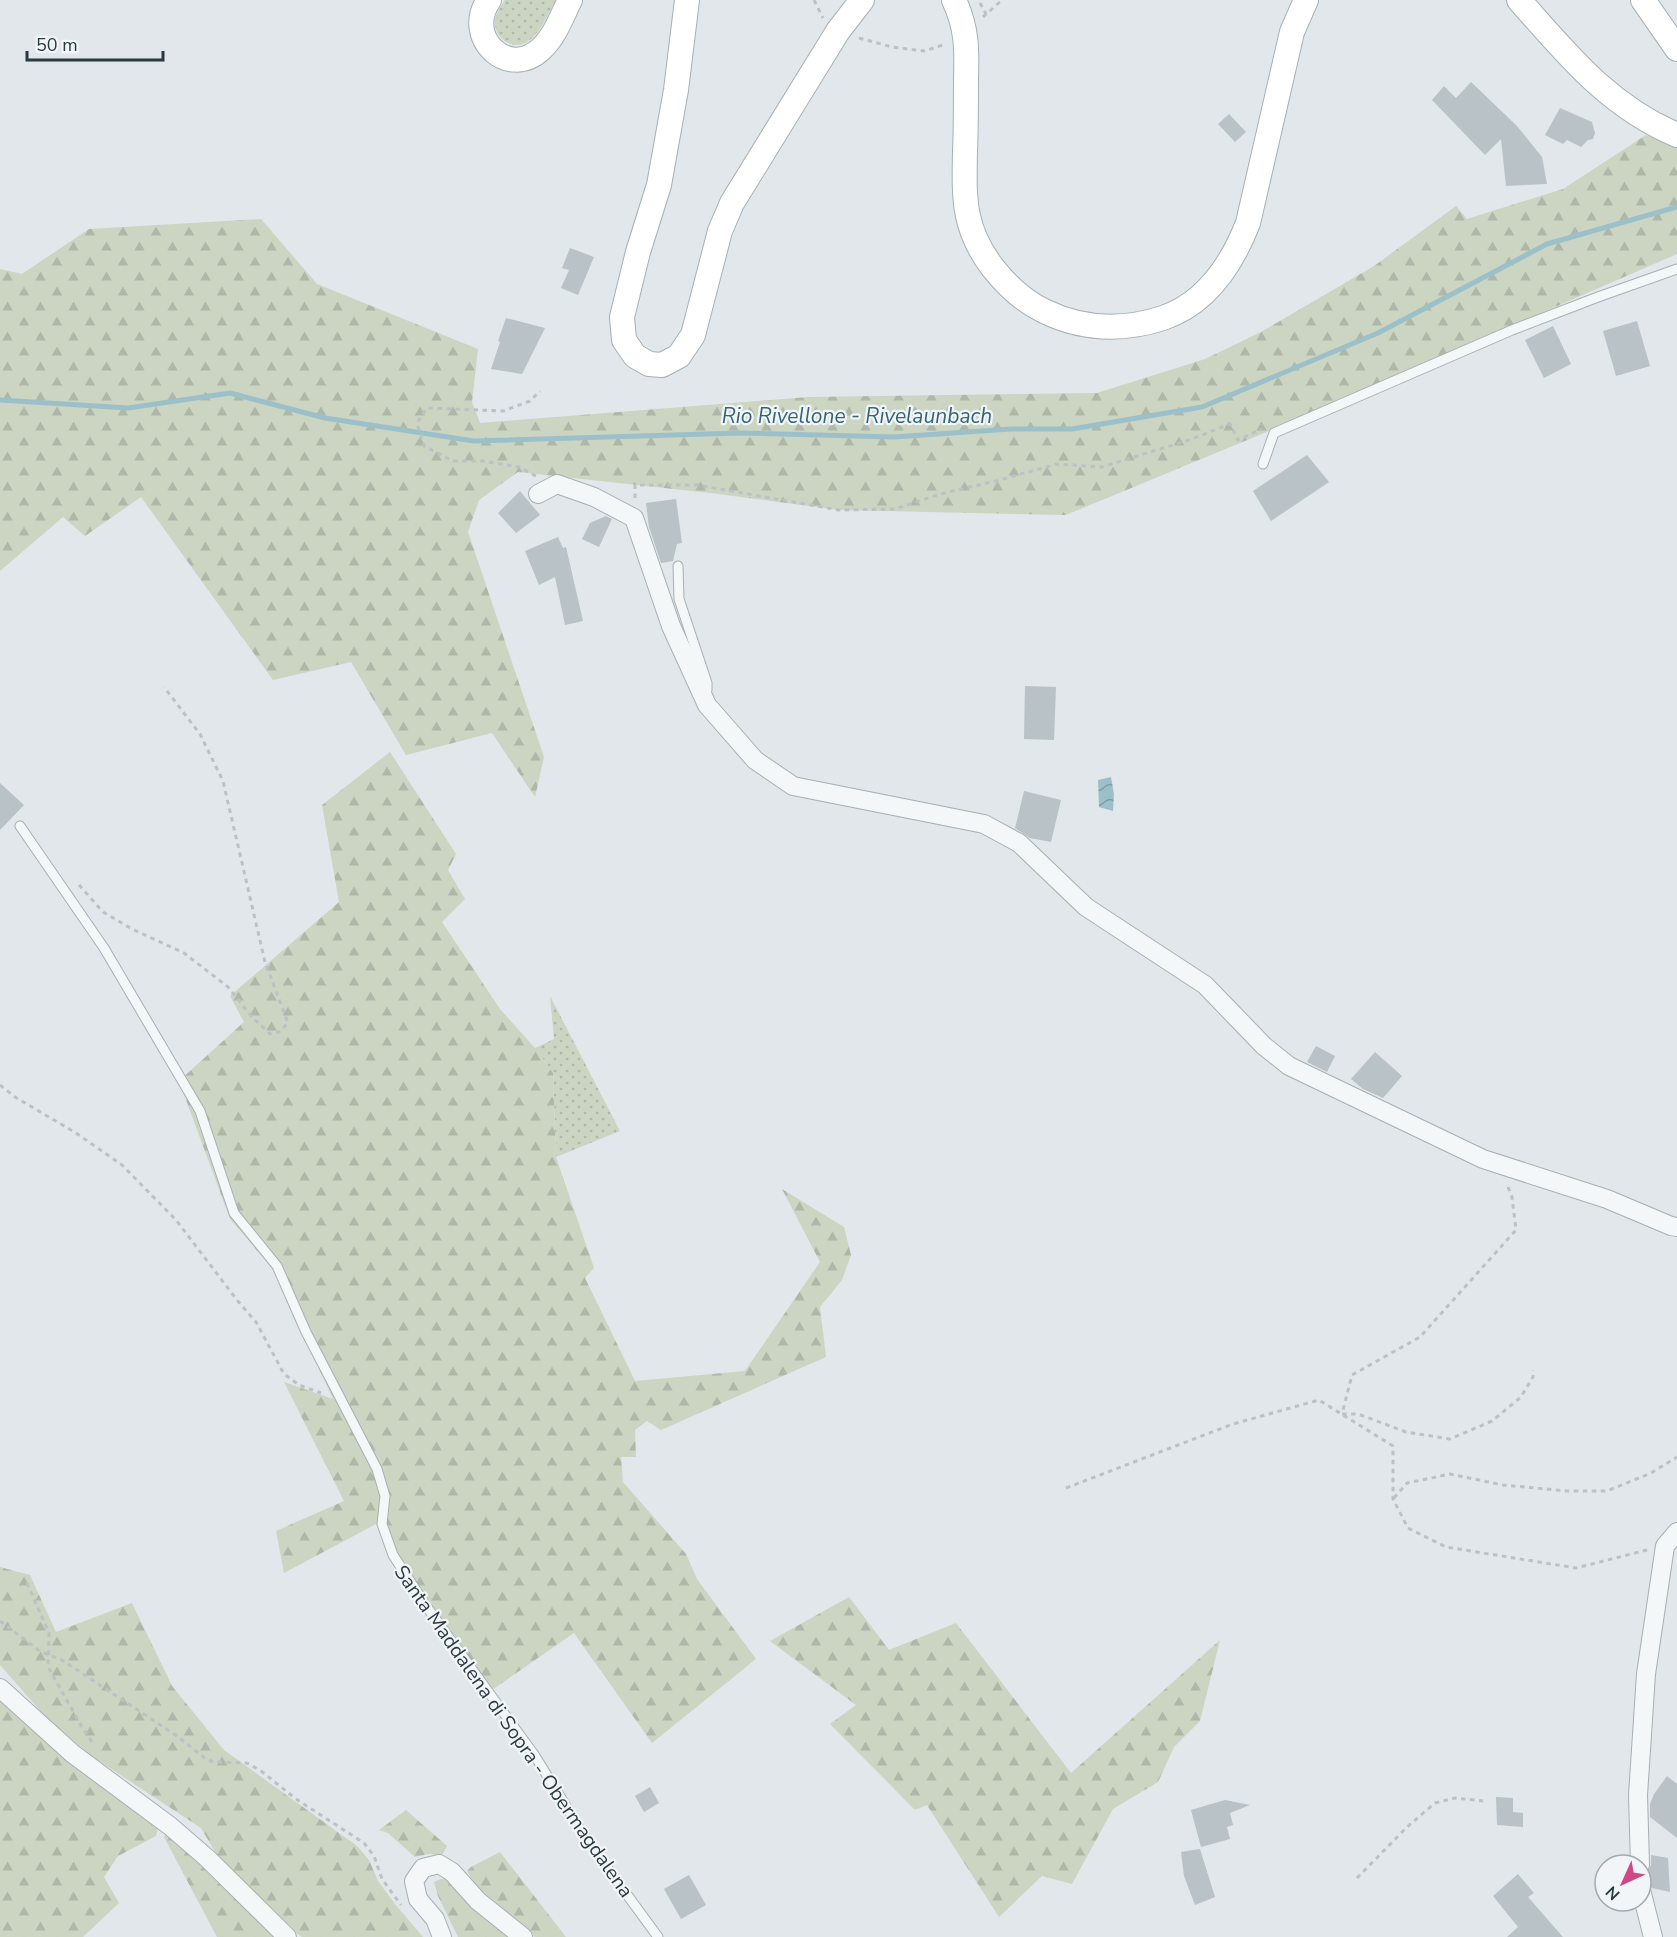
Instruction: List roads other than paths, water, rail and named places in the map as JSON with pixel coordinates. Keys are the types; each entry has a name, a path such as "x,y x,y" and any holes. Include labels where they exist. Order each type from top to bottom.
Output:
{"main road":[{"path":"489,0 484,7 481,24 484,40 494,52 509,59 525,58 541,50 553,35 570,0"},
{"path":"687,0 676,90 659,185 638,252 622,317 624,340 635,356 649,364 662,364 679,356 693,335 720,231 732,203 838,31 862,0"},
{"path":"954,0 963,18 967,46 964,200 971,230 985,257 1004,282 1027,303 1057,318 1086,326 1117,328 1147,323 1170,315 1193,303 1226,269 1248,223 1292,32 1306,0"},
{"path":"1519,0 1579,66 1610,96 1637,115 1677,135"},
{"path":"1643,0 1677,49"},
{"path":"1637,115 1665,117 1677,115"}],"street":[{"path":"538,494 557,484 594,497 634,518 671,626 707,705 755,760 794,786 984,824 1018,843 1086,908 1205,985 1264,1046 1289,1065 1483,1159 1607,1199 1677,1227"},
{"path":"1640,1853 1638,1795 1645,1685 1665,1546 1677,1532"},
{"path":"0,1688 73,1754 170,1826 207,1858 287,1937"},
{"path":"442,1937 435,1919 418,1899 414,1881 423,1868 439,1864 452,1872 478,1901 523,1937"},
{"path":"1647,1913 1653,1937"}],"lane":[{"path":"1263,464 1274,433 1512,330 1677,269"},
{"path":"678,566 679,599 707,683 707,705"},
{"name":"Santa Maddalena di Sopra - Obermagdalena","path":"20,826 104,948 200,1111 234,1213 277,1266 306,1332 377,1469 386,1496 382,1524 393,1555 426,1606 535,1756 587,1840 658,1937"}],"water":[{"path":"1111,777 1114,794 1113,811 1099,807 1098,780"}],"waterway":[{"name":"Rio Rivellone - Rivelaunbach","path":"0,400 128,408 230,393 325,418 474,441 740,433 894,437 1011,429 1072,429 1202,407 1378,333 1547,244 1677,207"}]}
